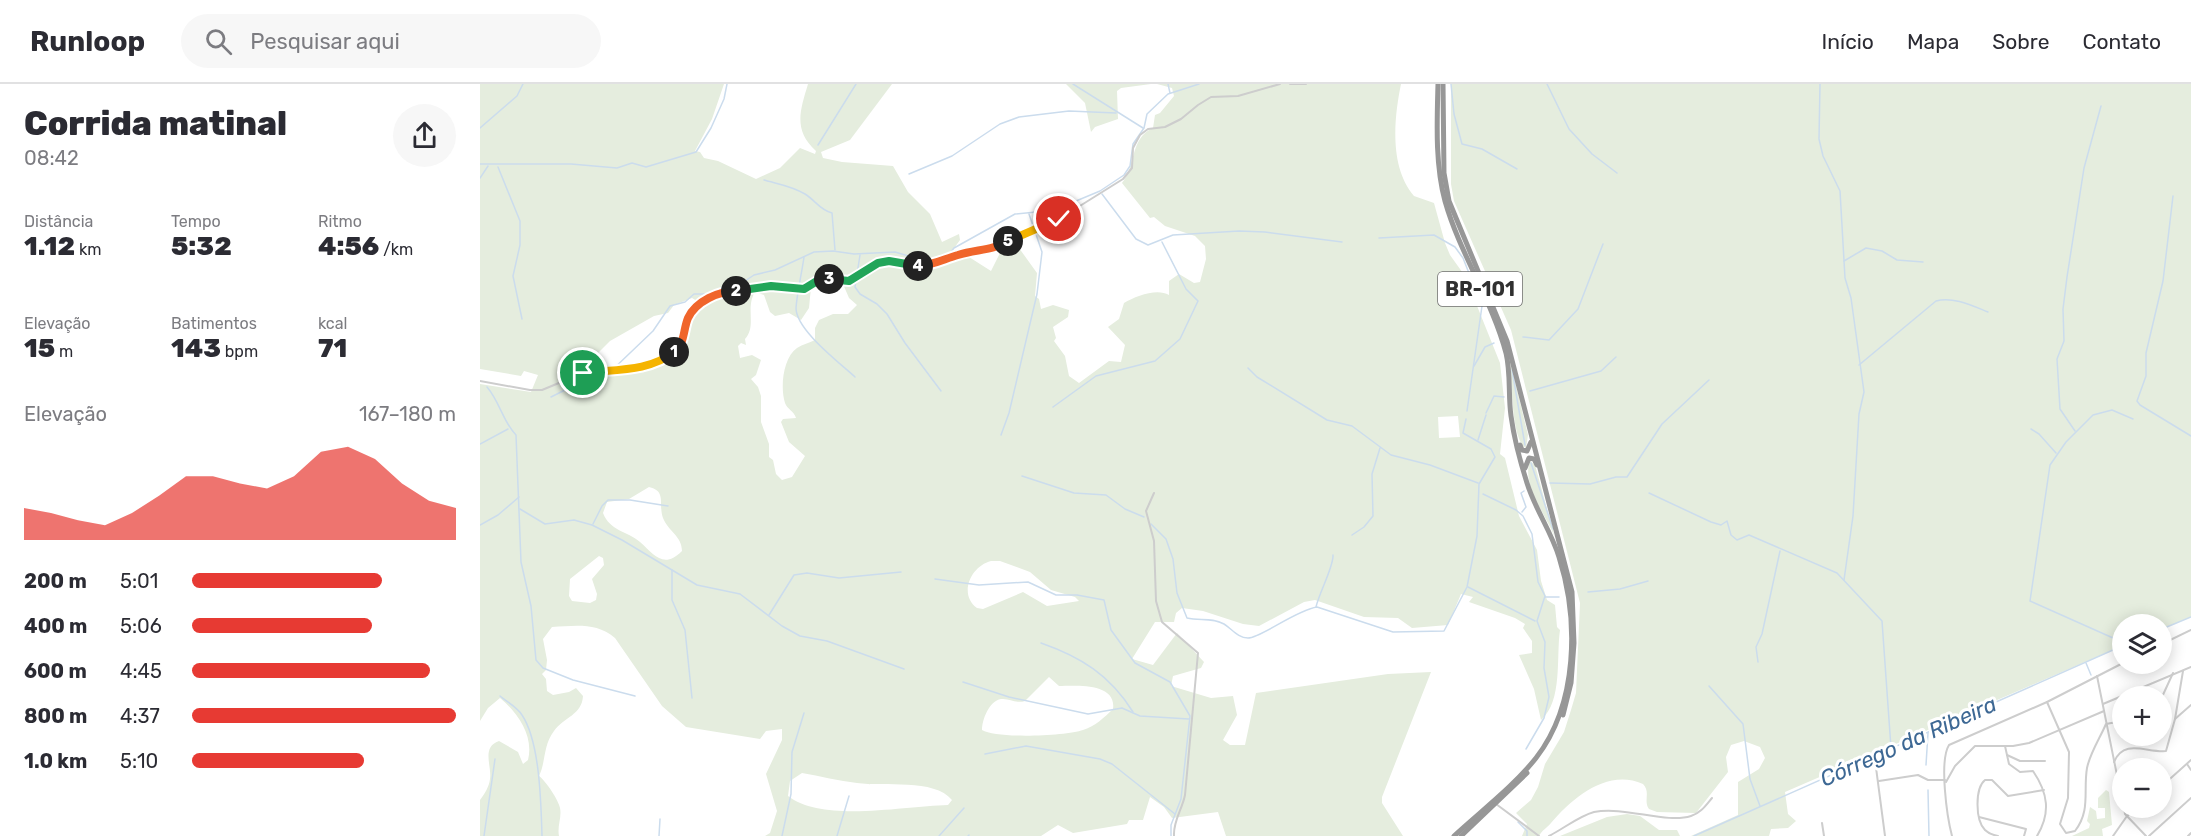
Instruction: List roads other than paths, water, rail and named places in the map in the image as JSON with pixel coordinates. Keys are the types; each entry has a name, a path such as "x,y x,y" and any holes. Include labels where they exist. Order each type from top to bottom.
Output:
{"highway":[{"name":"BR-101","path":"1437,84 1440,174 1446,202 1503,342 1508,364 1511,415 1530,494 1556,548 1570,603 1570,643 1564,696 1551,733 1537,756 1454,836"},
{"name":"BR-101","path":"1443,84 1444,173 1449,201 1503,330 1574,601 1571,683 1562,717 1549,745 1535,765 1462,836"},
{"path":"1511,415 1519,444 1522,450 1527,451 1531,446 1525,410"},
{"path":"1530,494 1525,467 1529,458 1535,460 1546,489"}],"street":[{"path":"480,381 542,390 583,373 662,362 678,349 689,316 705,301 722,291 771,286 804,289 824,280 849,281 878,263 889,261 919,266 937,264 956,255 978,249 996,249 1059,219 1123,179 1132,168 1133,147 1140,135 1148,129 1165,127 1181,119 1211,97 1238,96 1280,84"},
{"path":"1290,84 1306,84"},
{"path":"1154,493 1146,511 1154,541 1154,581 1160,616 1162,622 1198,653 1185,795 1183,806 1175,821 1174,836"},
{"path":"2172,639 2191,630"},
{"path":"2103,704 2191,667"},
{"path":"1952,836 1947,817 1946,751 1949,745 2047,702 2112,668"},
{"path":"2116,758 2125,748 2166,750 2175,719 2183,671"},
{"path":"2167,686 2173,673"},
{"path":"2097,675 2113,758"},
{"path":"2047,702 2070,752 2068,798 2060,824 2066,832 2075,831 2082,823 2086,809 2087,768 2106,724"},
{"path":"2175,719 2191,705"},
{"path":"1946,781 1955,766 1975,746 2029,743 2104,711"},
{"path":"2106,724 2112,723"},
{"path":"2005,746 2009,764 2013,769 2033,771 2044,790 2048,811 2037,836"},
{"path":"2007,755 2020,761 2045,761"},
{"path":"1875,760 1885,836"},
{"path":"2172,777 2191,760"},
{"path":"2187,764 2191,770"},
{"path":"1879,781 1918,775 1928,780 1946,781"},
{"path":"1998,836 1985,831 1979,817 1978,792 1985,780 1992,780 2008,796 2044,790"},
{"path":"1549,836 1593,813 1628,810 1664,816 1690,817 1701,811 1712,798"},
{"path":"2129,818 2147,836 2191,798"},
{"path":"1496,804 1539,836"},
{"path":"1979,817 2026,829 2024,836"},
{"path":"2113,836 2126,818"},
{"path":"1822,823 1824,836"},
{"path":"2188,836 2191,833"}],"waterway":[{"path":"480,128 517,96 523,84"},
{"path":"480,164 571,164 617,168 632,163 646,167 696,152 711,128 724,99 727,84"},
{"path":"818,145 856,84"},
{"path":"1073,84 1143,128"},
{"path":"1168,84 1170,93"},
{"path":"551,397 589,378 608,374 653,331 670,306 685,302 694,294 708,294 727,285 739,285 754,275 775,270 814,252 833,251 854,254 895,252 929,262 939,261 947,257 954,248 1015,214 1066,209 1076,201 1100,191 1124,175 1130,166 1133,144 1144,128 1147,114 1168,94 1199,84"},
{"path":"1451,84 1454,114 1462,144 1482,149 1517,169"},
{"path":"1547,84 1569,129 1592,154 1617,173"},
{"path":"1820,84 1819,139 1823,156 1840,191 1845,278 1851,298 1864,392 1859,414 1853,516 1844,580"},
{"path":"2075,431 2060,409 2057,359 2064,341 2063,309 2084,168 2101,106"},
{"path":"909,174 952,156 1000,124 1019,117 1069,111 1116,113"},
{"path":"480,178 488,166"},
{"path":"498,167 520,221 520,245 513,276 522,319"},
{"path":"764,180 800,191 824,210 832,213 835,250"},
{"path":"1102,194 1136,239 1148,245 1173,235 1239,231 1342,242"},
{"path":"2173,196 2163,281 2146,353 2146,376 2137,401 2191,436"},
{"path":"1001,435 1009,413 1037,294 1042,252 1029,214"},
{"path":"1379,238 1434,235 1455,247 1463,258 1482,306 1467,411"},
{"path":"1053,407 1096,376 1155,361 1180,339 1198,301 1186,289 1162,242"},
{"path":"1523,337 1549,340 1578,309 1603,244"},
{"path":"1844,261 1866,248 1882,251 1897,260 1923,262"},
{"path":"860,255 855,287 860,294 877,304 887,314 905,343 941,391"},
{"path":"804,257 796,308 798,317 820,346 855,377"},
{"path":"1859,365 1936,301 1956,301 1988,312"},
{"path":"1474,366 1485,347 1494,343"},
{"path":"1530,391 1601,371 1616,357"},
{"path":"1248,368 1257,377 1327,420 1352,426 1391,455 1430,465 1478,483"},
{"path":"1512,370 1525,445"},
{"path":"1550,483 1590,484 1616,477 1627,477 1662,424 1709,380"},
{"path":"487,387 516,435 521,562 531,606 536,660 543,668 573,680 635,696"},
{"path":"1486,413 1494,396 1504,397"},
{"path":"2112,638 2030,601 2050,465 2066,442 2093,415 2112,410 2133,419"},
{"path":"1478,440 1486,415"},
{"path":"1151,524 1166,539 1173,559 1177,593 1187,618 1219,622 1238,635 1248,638 1261,634 1299,613 1317,607 1393,632 1444,631 1467,587 1477,536 1479,484 1495,457 1491,449 1463,433 1466,419"},
{"path":"480,444 508,429"},
{"path":"2031,429 2039,434 2056,453"},
{"path":"1352,535 1364,527 1373,516 1372,474 1380,448"},
{"path":"1531,463 1553,529"},
{"path":"1022,476 1074,493 1106,495 1125,509 1144,517"},
{"path":"1522,512 1526,507 1521,493 1524,491"},
{"path":"1649,493 1711,522 1721,525 1727,521 1731,535 1737,540 1749,535 1837,573 1882,621 1891,748"},
{"path":"1483,494 1516,510 1523,516 1532,534 1538,582 1545,596 1537,621 1545,642 1544,668 1549,697 1544,718 1526,749"},
{"path":"480,525 498,515 519,497"},
{"path":"593,524 602,506 608,500 630,500 668,506"},
{"path":"520,509 545,524 574,520 592,525 622,540 697,585 740,594 782,626 800,636 827,641 904,669"},
{"path":"1758,662 1756,647 1762,634 1780,551"},
{"path":"1316,607 1333,555"},
{"path":"672,570 672,600 685,630 692,698"},
{"path":"769,615 794,575 807,573 839,578 901,572"},
{"path":"935,579 979,585 1028,582 1056,595 1077,595 1104,600 1111,630 1135,663 1170,682 1190,716 1181,799 1171,825 1171,836"},
{"path":"1588,592 1620,589 1648,581"},
{"path":"1468,587 1535,621"},
{"path":"1545,597 1559,597"},
{"name":"Córrego da Ribeira","path":"2172,625 2191,617"},
{"path":"1041,643 1069,654 1093,669 1115,688 1133,712"},
{"name":"Córrego da Ribeira","path":"1694,836 2112,650"},
{"path":"2086,663 2091,675"},
{"path":"963,682 1009,697 1088,714 1122,708 1140,716 1189,719"},
{"path":"1709,686 1743,724 1750,779 1760,806"},
{"path":"500,696 522,715 533,741 538,773 542,836"},
{"path":"782,836 791,794 792,752 804,713"},
{"path":"1926,765 1928,733"},
{"path":"985,754 1026,746 1100,759 1112,764 1175,814"},
{"path":"484,836 495,759"},
{"path":"1928,790 1929,836"},
{"path":"837,836 849,796"},
{"path":"939,836 964,808"},
{"path":"659,836 660,819"},
{"path":"1518,822 1527,831 1527,836"}]}
